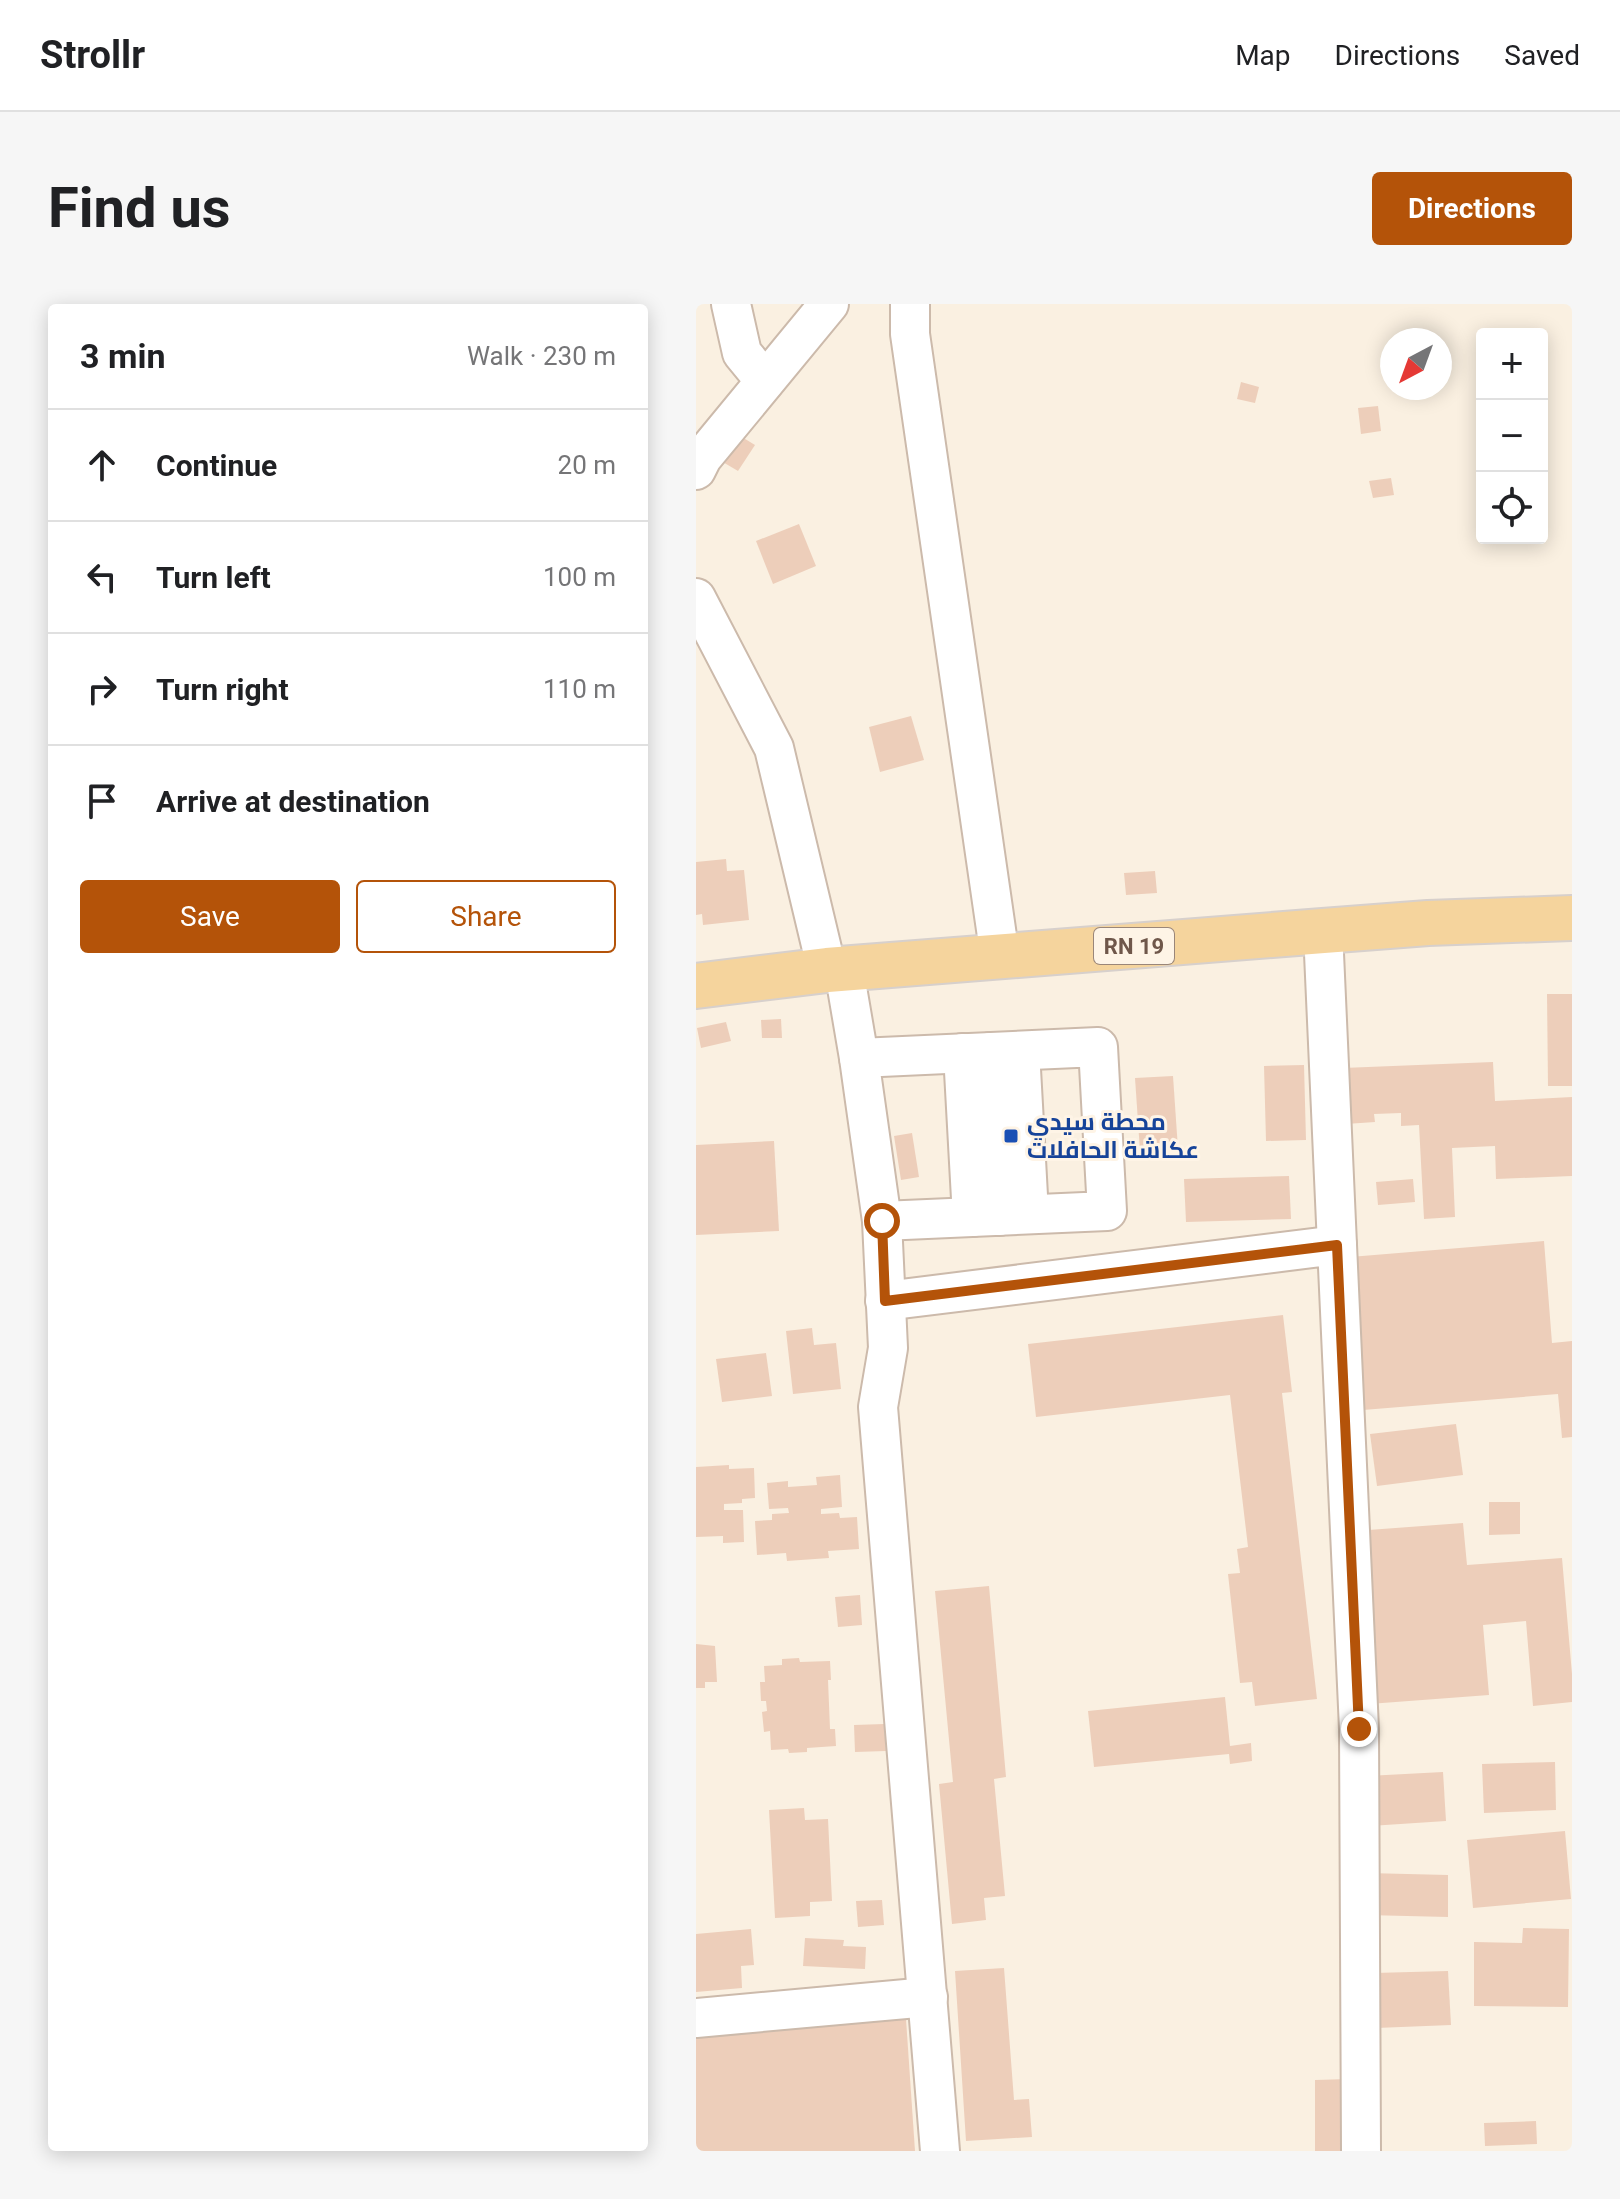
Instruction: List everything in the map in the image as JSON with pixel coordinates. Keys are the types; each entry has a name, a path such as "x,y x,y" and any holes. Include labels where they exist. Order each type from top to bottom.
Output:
{"main road":[{"name":"RN 19","path":"696,986 835,970 1323,931 1443,922 1572,918"}],"street":[{"path":"731,304 742,353 765,381"},
{"path":"696,470 702,458 829,304"},
{"path":"910,304 910,334 1000,957"},
{"path":"696,598 774,748 859,1058 882,1221 888,1348 878,1407 940,2151"},
{"path":"1323,931 1359,1729 1361,2151"},
{"path":"859,1058 1098,1047 1107,1211 882,1221"},
{"path":"1018,1051 1027,1214"},
{"path":"1018,1051 1027,1214"},
{"path":"885,1301 1337,1245"},
{"path":"696,2018 928,1997"}],"building":[{"path":"1241,382 1259,387 1255,403 1237,399"},
{"path":"1378,406 1381,431 1361,434 1358,408"},
{"path":"732,431 755,445 738,471 716,458"},
{"path":"1391,478 1394,495 1373,498 1369,481"},
{"path":"799,524 816,566 773,584 756,541"},
{"path":"911,716 924,760 880,772 869,727"},
{"path":"726,859 727,871 744,870 749,920 703,925 702,914 696,915 696,862"},
{"path":"1155,871 1157,893 1126,895 1124,873"},
{"path":"1547,994 1572,994 1572,1086 1548,1086"},
{"path":"781,1019 782,1038 762,1038 761,1020"},
{"path":"726,1022 731,1041 701,1048 697,1028"},
{"path":"1493,1062 1495,1101 1572,1097 1572,1176 1496,1179 1495,1146 1452,1148 1455,1217 1424,1219 1419,1125 1401,1126 1401,1113 1374,1114 1375,1122 1346,1124 1343,1068"},
{"path":"1304,1065 1306,1140 1266,1141 1264,1066"},
{"path":"1173,1076 1178,1149 1140,1151 1135,1078"},
{"path":"912,1133 919,1177 901,1180 894,1136"},
{"path":"774,1141 779,1231 696,1235 696,1145"},
{"path":"1289,1176 1291,1219 1186,1222 1184,1179"},
{"path":"1413,1179 1415,1202 1378,1205 1376,1182"},
{"path":"1544,1241 1552,1343 1572,1341 1572,1437 1562,1438 1558,1394 1363,1410 1350,1257"},
{"path":"1283,1315 1292,1392 1282,1393 1317,1699 1255,1706 1252,1682 1240,1683 1228,1574 1240,1573 1237,1549 1248,1547 1230,1395 1036,1417 1028,1344"},
{"path":"812,1328 814,1345 836,1343 841,1389 793,1394 786,1331"},
{"path":"766,1353 772,1396 722,1402 716,1359"},
{"path":"1456,1424 1463,1475 1377,1486 1370,1434"},
{"path":"729,1465 729,1469 754,1468 755,1498 742,1499 742,1503 724,1504 724,1510 743,1510 744,1542 723,1543 723,1536 696,1537 696,1467"},
{"path":"840,1475 842,1507 821,1509 821,1514 839,1513 840,1518 857,1517 859,1549 828,1551 829,1558 787,1561 786,1553 757,1555 755,1521 772,1520 772,1514 789,1513 788,1508 769,1509 767,1483 788,1481 788,1487 817,1485 816,1477"},
{"path":"1489,1502 1520,1502 1520,1534 1489,1535"},
{"path":"1463,1523 1467,1565 1562,1558 1572,1702 1533,1706 1526,1621 1483,1625 1489,1695 1369,1704 1355,1531"},
{"path":"989,1586 1006,1777 994,1779 1005,1896 984,1898 986,1920 952,1924 939,1784 953,1782 935,1591"},
{"path":"860,1595 862,1625 838,1627 835,1597"},
{"path":"696,1644 715,1646 717,1682 705,1682 705,1688 696,1688"},
{"path":"799,1658 800,1662 830,1661 830,1729 835,1729 836,1746 807,1748 807,1752 771,1750 770,1731 764,1732 762,1712 767,1711 766,1701 761,1701 760,1682 765,1682 764,1666 782,1665 782,1659"},
{"path":"1225,1697 1230,1746 1251,1743 1252,1761 1230,1764 1229,1754 1094,1767 1088,1711"},
{"path":"884,1724 886,1751 855,1752 854,1725"},
{"path":"1555,1762 1556,1810 1484,1813 1482,1764"},
{"path":"1443,1772 1446,1821 1370,1826 1367,1776"},
{"path":"804,1808 805,1820 828,1819 832,1901 810,1902 810,1916 775,1918 769,1810"},
{"path":"1565,1831 1571,1899 1473,1908 1467,1840"},
{"path":"1367,1873 1448,1875 1448,1917 1366,1915"},
{"path":"882,1900 884,1925 858,1927 856,1901"},
{"path":"1523,1928 1569,1929 1568,2007 1474,2006 1474,1942 1522,1943"},
{"path":"751,1929 754,1965 741,1966 742,1988 696,1992 696,1934"},
{"path":"805,1938 844,1940 843,1946 866,1947 865,1969 803,1966"},
{"path":"1004,1968 1014,2100 1029,2099 1032,2137 966,2141 955,1971"},
{"path":"1448,1971 1451,2025 1376,2028 1374,1973"},
{"path":"906,2019 915,2151 696,2151 696,2033"},
{"path":"1349,2079 1350,2151 1315,2151 1315,2080"},
{"path":"1536,2121 1537,2144 1485,2146 1484,2123"}],"place":[{"name":"محطة سيدي عكاشة الحافلات","path":"1011,1136"}],"route":[{"path":"882,1221 885,1301 1337,1245 1359,1729"}]}
